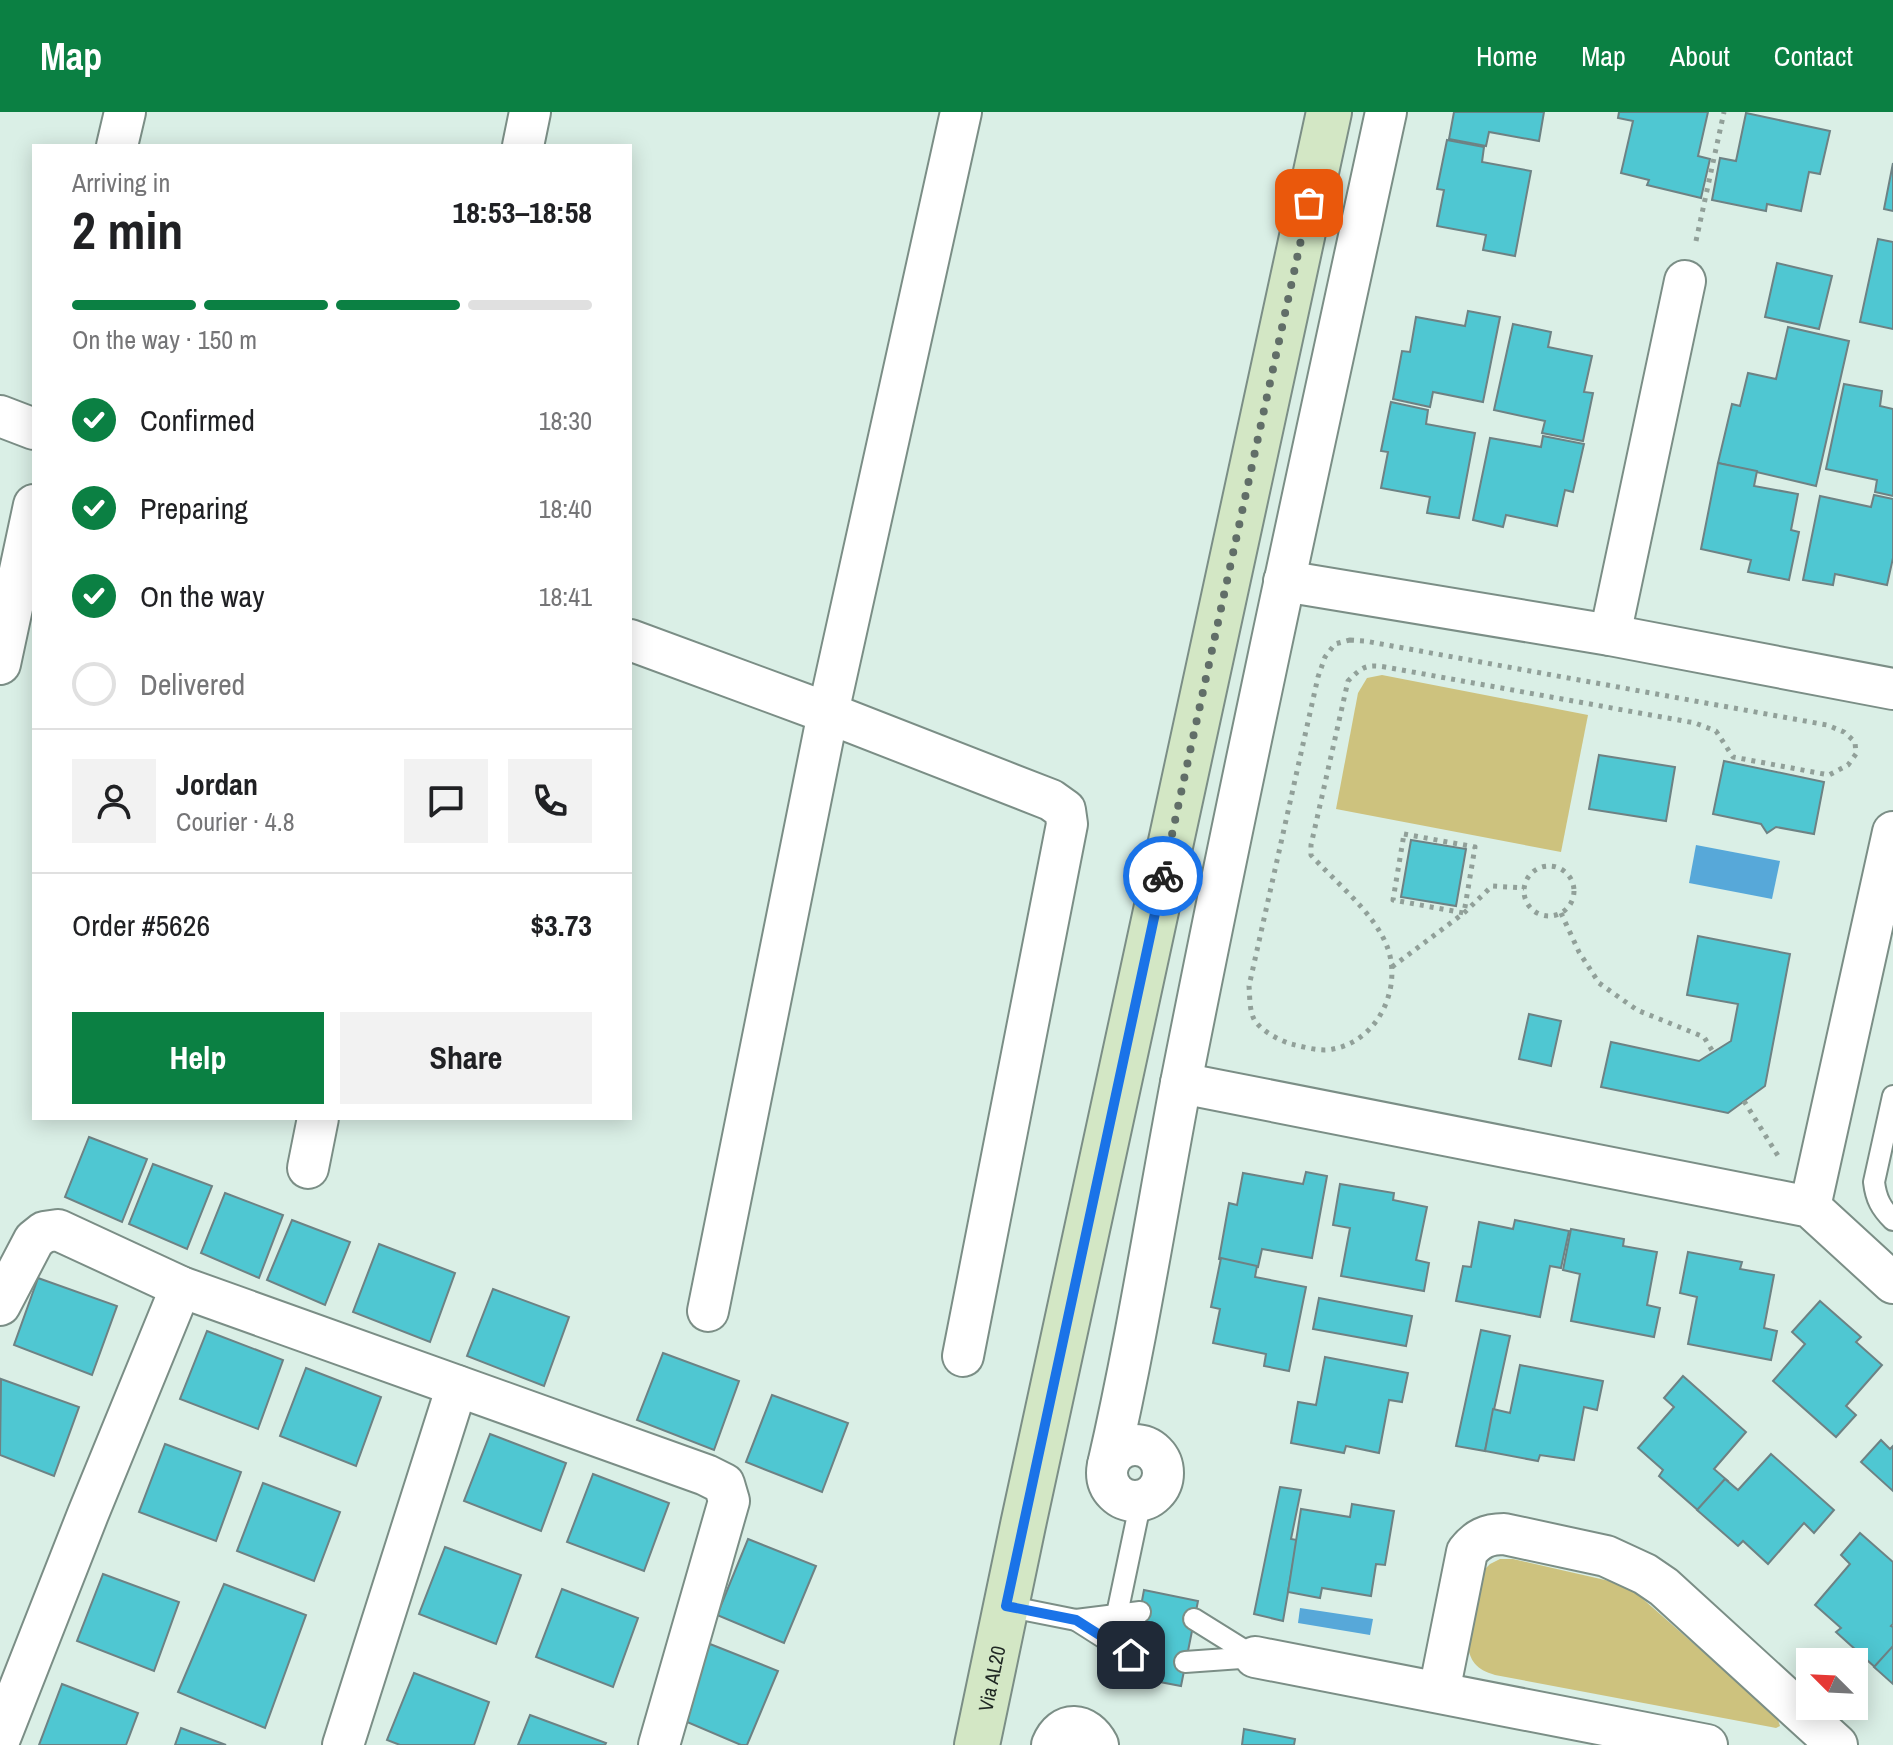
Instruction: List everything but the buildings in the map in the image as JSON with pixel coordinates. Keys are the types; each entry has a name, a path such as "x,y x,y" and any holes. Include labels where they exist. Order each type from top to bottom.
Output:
{"street":[{"path":"117,144 125,112"},
{"path":"523,144 530,112"},
{"path":"708,1311 828,713 961,112"},
{"name":"Via AL20","path":"977,1745 1329,112"},
{"path":"1141,1500 1157,1490 1163,1472 1156,1454 1149,1448 1124,1455 1123,1401 1181,1083 1284,581 1386,112"},
{"path":"1610,635 1685,281"},
{"path":"0,416 32,428"},
{"path":"0,664 32,514"},
{"path":"1284,581 1610,635 1893,689"},
{"path":"632,641 1051,800 1065,810 1067,824 963,1356"},
{"path":"1810,1207 1893,832"},
{"path":"1181,1083 1810,1207 1893,1283"},
{"path":"308,1168 318,1120"},
{"path":"0,1305 34,1240 44,1232 58,1230 181,1287 724,1484 729,1501 659,1745"},
{"path":"0,1738 181,1287"},
{"path":"343,1745 457,1386"},
{"path":"1439,1692 1467,1552 1482,1537 1504,1534 1606,1556 1645,1574 1664,1587 1837,1745"},
{"path":"1255,1657 1707,1745"},
{"path":"1052,1745 1058,1733 1076,1727 1086,1730 1098,1745"}],"lane":[{"path":"1893,1096 1874,1182 1879,1204 1893,1220"},
{"path":"1117,1614 1141,1500"},
{"path":"1006,1606 1076,1620 1140,1612"},
{"path":"1194,1619 1255,1657"},
{"path":"1076,1620 1131,1655"},
{"path":"1185,1662 1255,1657"}],"path":[{"path":"1696,241 1724,112"},
{"path":"1350,640 1365,641 1827,725 1844,732 1855,742 1856,754 1848,765 1829,775 1733,757 1716,731 1695,723 1372,665 1360,668 1348,681 1344,696 1311,855 1381,934 1389,950 1392,967 1386,1006 1376,1023 1347,1044 1332,1049 1299,1046 1282,1041 1255,1021 1249,986 1318,677 1325,657 1335,644 1350,640"},
{"path":"1404,834 1475,847 1464,913 1393,900 1404,834"},
{"path":"1547,865 1564,870 1573,883 1574,892 1572,900 1561,913 1546,916 1538,914 1527,903 1524,888 1526,879 1547,865"},
{"path":"1392,967 1464,913 1492,886 1524,888"},
{"path":"1561,913 1579,952 1599,983 1637,1010 1704,1037 1713,1052"},
{"path":"1744,1101 1784,1167"}],"shaded area":[{"path":"1382,675 1588,715 1561,852 1336,809 1358,693 1367,678"},
{"path":"1500,1559 1513,1559 1627,1585 1777,1717 1780,1726 1776,1728 1495,1675 1483,1670 1472,1660 1467,1642 1481,1573"}],"water":[{"path":"1696,845 1780,861 1772,899 1689,883"},
{"path":"1300,1608 1373,1619 1370,1635 1298,1623"}],"way so far":[{"path":"1163,876 1309,203"}],"route":[{"path":"1131,1655 1076,1620 1006,1606 1163,876"}]}
